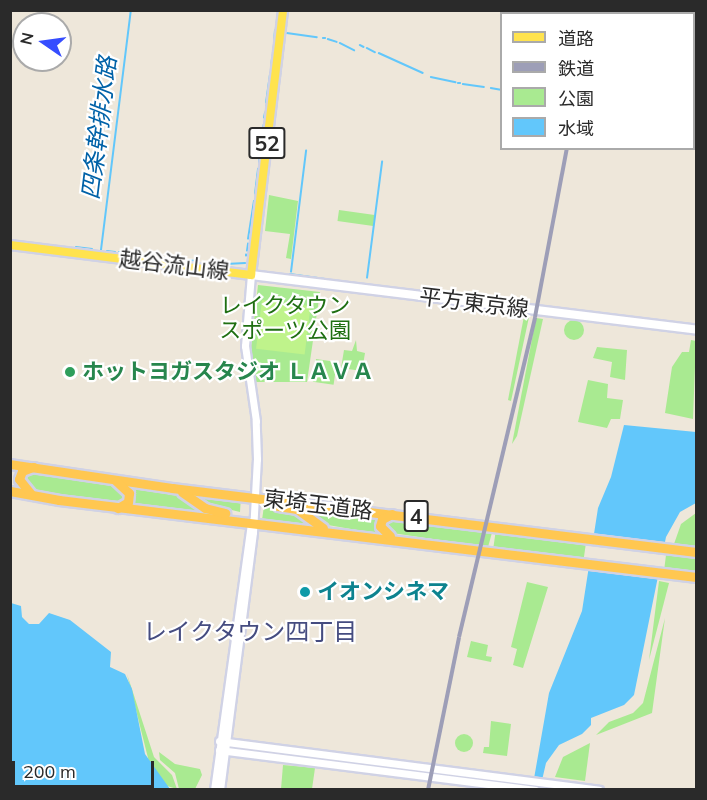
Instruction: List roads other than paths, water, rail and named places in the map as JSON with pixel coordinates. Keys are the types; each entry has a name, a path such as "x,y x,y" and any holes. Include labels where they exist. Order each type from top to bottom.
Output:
{"highway":[{"name":"東埼玉道路","path":"10,464 172,488 254,496 696,552"},
{"name":"4","path":"33,467 20,474 20,484 27,492 53,500"},
{"name":"4","path":"94,475 127,488 128,502 118,507"},
{"name":"4","path":"172,488 188,493 205,508 241,515 251,522"},
{"name":"東埼玉道路","path":"10,491 53,500 337,532 696,577"},
{"name":"4","path":"254,496 264,504 297,509 319,527 337,532"},
{"name":"4","path":"395,514 382,519 384,534 430,544"}],"main road":[{"name":"越谷流山線","path":"10,245 251,275 283,10"},
{"name":"平方東京線","path":"251,275 696,330"}],"street":[{"path":"220,789 223,741 253,532 251,522 258,442 245,346 251,275"},
{"path":"223,741 545,782 560,788 599,789"},
{"path":"222,750 535,789"},
{"path":"214,789 222,750"}],"water":[{"path":"624,425 696,432 696,503 680,512 666,537 634,695 624,705 591,718 591,725 582,734 559,745 546,763 540,789 532,790 549,693 582,611 598,508 611,477"},
{"path":"11,603 21,606 22,617 29,624 39,624 49,613 70,620 111,652 110,667 125,674 132,689 145,754 170,789 11,789"}],"waterway":[{"name":"四条幹排水路","path":"101,250 131,10"},
{"path":"274,42 275,31"},
{"path":"287,33 317,37"},
{"path":"328,39 337,42"},
{"path":"340,43 354,50"},
{"path":"360,45 364,47"},
{"path":"273,53 274,46"},
{"path":"367,48 375,52"},
{"path":"379,53 423,73"},
{"path":"271,67 272,59"},
{"path":"266,103 270,73"},
{"path":"431,77 455,82"},
{"path":"463,84 484,87"},
{"path":"491,88 500,90"},
{"path":"264,118 265,113"},
{"path":"259,163 264,125"},
{"path":"291,272 306,151"},
{"path":"367,278 382,162"},
{"path":"255,194 258,169"},
{"path":"248,239 254,201"},
{"path":"247,251 248,244"},
{"path":"76,247 92,249"},
{"path":"107,251 115,252"},
{"path":"119,252 152,256"},
{"path":"156,257 170,259"},
{"path":"180,259 184,260"},
{"path":"189,260 195,261"},
{"path":"210,262 220,263"},
{"path":"226,264 245,263"},
{"path":"290,274 325,279"},
{"path":"331,280 347,283"}],"railway":[{"path":"428,790 459,637 535,317 567,150"}],"place":[{"name":"ホットヨガスタジオ ＬＡＶＡ","path":"70,372"},
{"name":"イオンシネマ","path":"305,592"}],"district":[{"name":"レイクタウン四丁目","path":"250,632"}],"park label":[{"name":"レイクタウン スポーツ公園","path":"285,318"}]}
